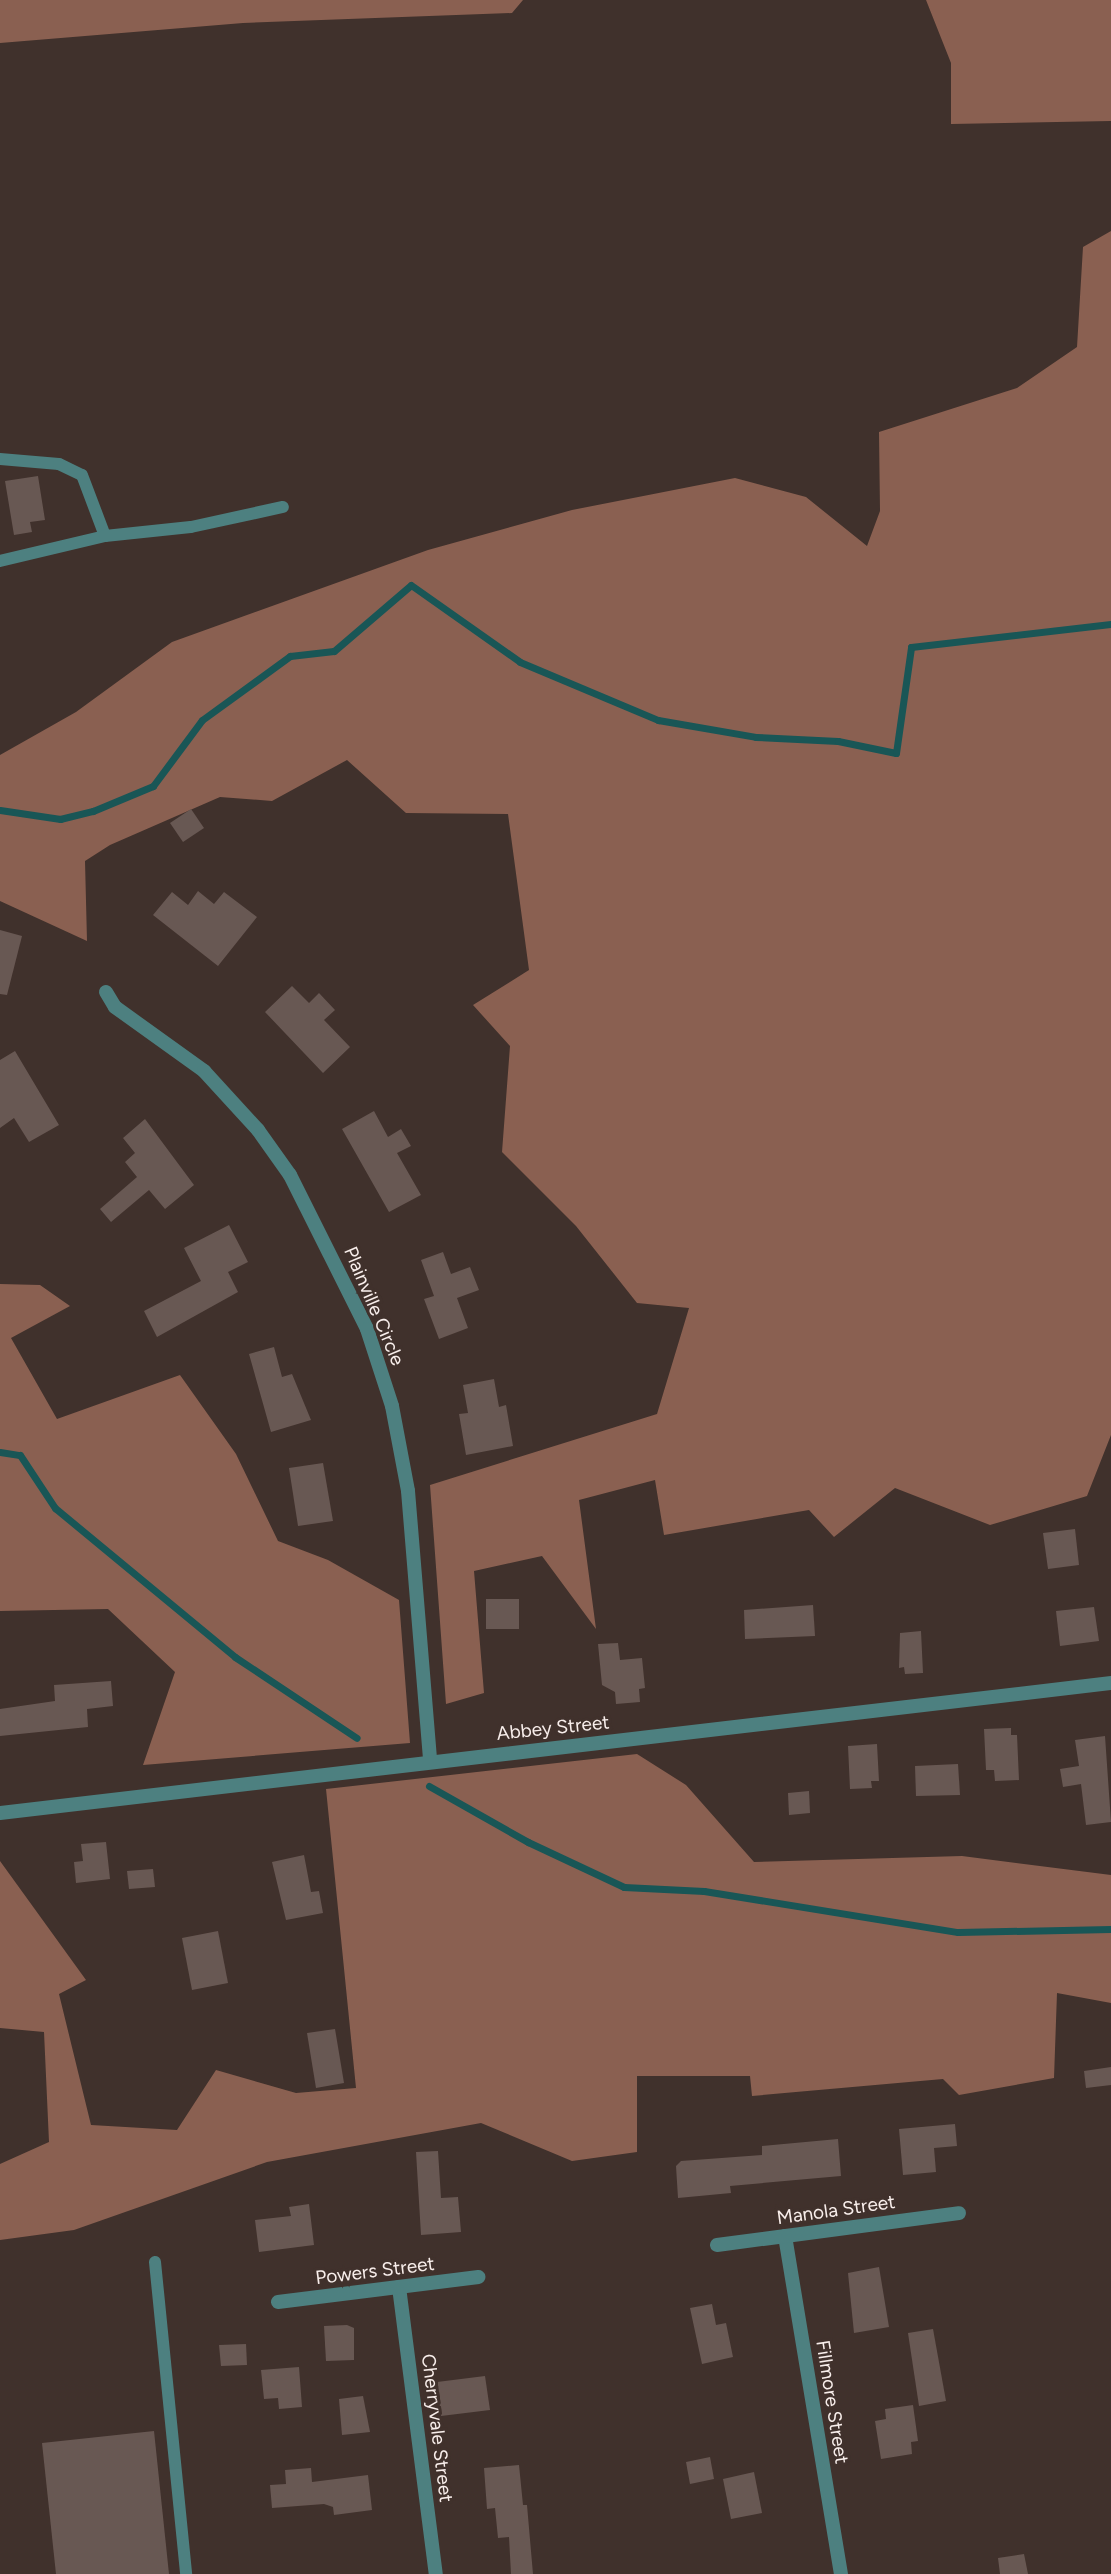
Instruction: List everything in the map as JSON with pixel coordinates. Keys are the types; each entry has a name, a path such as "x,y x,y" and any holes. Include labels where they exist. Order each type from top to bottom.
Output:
{"street":[{"name":"Plainville Circle","path":"106,992 116,1007 204,1071 258,1130 290,1175 367,1329 392,1406 408,1491 430,1761"},
{"name":"Abbey Street","path":"0,1813 1111,1683"},
{"name":"Manola Street","path":"717,2245 959,2213"},
{"name":"Fillmore Street","path":"785,2236 841,2574"},
{"name":"Powers Street","path":"278,2302 478,2277"},
{"name":"Cherryvale Street","path":"399,2287 436,2574"}],"lane":[{"path":"0,458 59,464 82,475 105,536"},
{"path":"0,561 105,536 191,527 283,507"},
{"path":"155,2262 186,2574"}],"shaded area":[{"path":"0,0 523,0 512,13 243,23 0,43"},
{"path":"926,0 1111,0 1111,121 951,124 951,63"},
{"path":"1111,231 1111,1435 1087,1496 990,1525 895,1488 834,1537 809,1510 664,1535 655,1480 579,1500 596,1629 542,1556 474,1571 484,1693 446,1704 430,1485 657,1414 689,1308 637,1303 576,1226 502,1152 510,1046 473,1005 529,970 508,814 406,813 347,760 272,801 220,797 110,845 85,861 87,941 0,901 0,755 76,712 172,642 428,550 572,510 735,478 806,497 867,546 880,511 879,432 1017,388 1077,347 1083,247"},
{"path":"0,1284 40,1285 70,1306 11,1338 57,1419 180,1375 236,1454 278,1541 328,1560 399,1600 410,1743 143,1765 175,1672 108,1609 0,1611"},
{"path":"637,1754 686,1785 754,1862 962,1856 1111,1875 1111,2003 1057,1993 1054,2078 959,2095 943,2079 752,2096 750,2076 637,2076 637,2152 572,2161 481,2123 267,2162 74,2230 0,2240 0,2164 49,2142 44,2032 0,2028 0,1861 86,1980 59,1994 91,2125 177,2130 216,2070 296,2093 356,2088 326,1789"}],"building":[{"path":"38,476 45,520 30,522 32,532 14,535 5,481"},
{"path":"191,809 204,828 183,842 170,823"},
{"path":"198,891 214,904 224,892 257,917 218,966 153,915 172,892 188,905"},
{"path":"0,930 22,936 7,995 0,994"},
{"path":"292,986 309,1003 319,993 335,1010 324,1020 350,1047 323,1073 265,1012"},
{"path":"15,1051 59,1125 29,1142 14,1118 0,1128 0,1060"},
{"path":"374,1111 388,1137 401,1129 411,1146 397,1153 421,1195 389,1212 342,1129"},
{"path":"145,1119 194,1185 165,1209 149,1190 111,1222 100,1209 137,1177 125,1162 135,1153 123,1138"},
{"path":"229,1225 248,1262 228,1272 238,1292 157,1337 144,1311 201,1281 184,1248"},
{"path":"443,1252 451,1274 470,1267 479,1290 457,1298 468,1328 439,1339 424,1299 434,1296 421,1260"},
{"path":"274,1347 282,1377 292,1374 311,1420 271,1432 249,1354"},
{"path":"494,1379 499,1407 506,1405 513,1446 466,1455 459,1414 468,1413 463,1385"},
{"path":"323,1463 333,1521 298,1526 289,1468"},
{"path":"1075,1529 1079,1565 1048,1569 1043,1533"},
{"path":"486,1599 519,1599 519,1629 486,1629"},
{"path":"813,1605 815,1636 745,1639 744,1610"},
{"path":"1094,1607 1099,1641 1060,1646 1056,1611"},
{"path":"921,1631 923,1673 905,1674 904,1667 899,1668 900,1633"},
{"path":"618,1643 620,1660 642,1658 645,1688 639,1689 640,1702 616,1704 615,1692 602,1685 598,1644"},
{"path":"111,1681 113,1706 87,1709 88,1727 0,1736 0,1709 55,1701 54,1685"},
{"path":"1011,1728 1011,1735 1017,1735 1019,1780 995,1781 994,1770 986,1770 984,1729"},
{"path":"1105,1736 1111,1822 1086,1825 1081,1784 1063,1787 1060,1769 1079,1766 1075,1740"},
{"path":"877,1744 879,1781 871,1781 872,1788 850,1789 848,1746"},
{"path":"958,1764 960,1795 916,1796 915,1766"},
{"path":"809,1791 810,1813 789,1815 788,1793"},
{"path":"106,1842 110,1879 76,1883 74,1862 83,1861 81,1844"},
{"path":"304,1855 311,1892 319,1891 323,1913 286,1920 272,1862"},
{"path":"153,1869 155,1887 129,1889 127,1871"},
{"path":"218,1931 228,1983 192,1990 182,1938"},
{"path":"335,2029 344,2083 316,2088 307,2033"},
{"path":"1111,2067 1111,2085 1086,2088 1084,2071"},
{"path":"955,2124 957,2146 934,2148 936,2172 903,2175 899,2129"},
{"path":"838,2139 841,2176 730,2186 731,2193 678,2198 676,2166 681,2161 762,2155 762,2146"},
{"path":"438,2151 441,2198 458,2197 461,2232 421,2235 416,2152"},
{"path":"309,2204 314,2245 259,2252 255,2220 291,2216 289,2207"},
{"path":"879,2267 889,2327 854,2333 848,2273"},
{"path":"712,2304 716,2325 726,2323 733,2357 702,2364 690,2308"},
{"path":"347,2325 354,2328 354,2360 326,2361 324,2326"},
{"path":"933,2329 946,2401 919,2406 908,2333"},
{"path":"246,2344 247,2365 221,2366 219,2345"},
{"path":"299,2367 302,2407 279,2409 278,2398 264,2399 261,2370"},
{"path":"485,2376 490,2410 441,2416 437,2382"},
{"path":"363,2396 370,2432 342,2435 339,2399"},
{"path":"913,2405 918,2441 911,2442 912,2454 881,2459 875,2421 886,2419 885,2409"},
{"path":"154,2431 169,2574 56,2574 42,2443"},
{"path":"710,2457 714,2479 690,2484 686,2462"},
{"path":"519,2465 523,2505 527,2505 533,2574 511,2574 509,2537 498,2538 495,2508 487,2509 484,2468"},
{"path":"311,2468 312,2482 368,2475 372,2510 334,2515 333,2507 324,2504 272,2508 270,2485 286,2484 285,2470"},
{"path":"754,2472 762,2513 731,2519 723,2479"},
{"path":"1024,2554 1028,2574 1000,2574 998,2558"}],"waterway":[{"path":"0,810 60,819 93,811 153,786 202,720 290,656 334,651 411,585 520,662 658,720 756,737 838,741 896,753 911,647 1111,624"},
{"path":"0,1452 20,1455 55,1508 235,1657 357,1738"},
{"path":"429,1786 528,1842 624,1887 704,1891 958,1932 1111,1929"}]}
